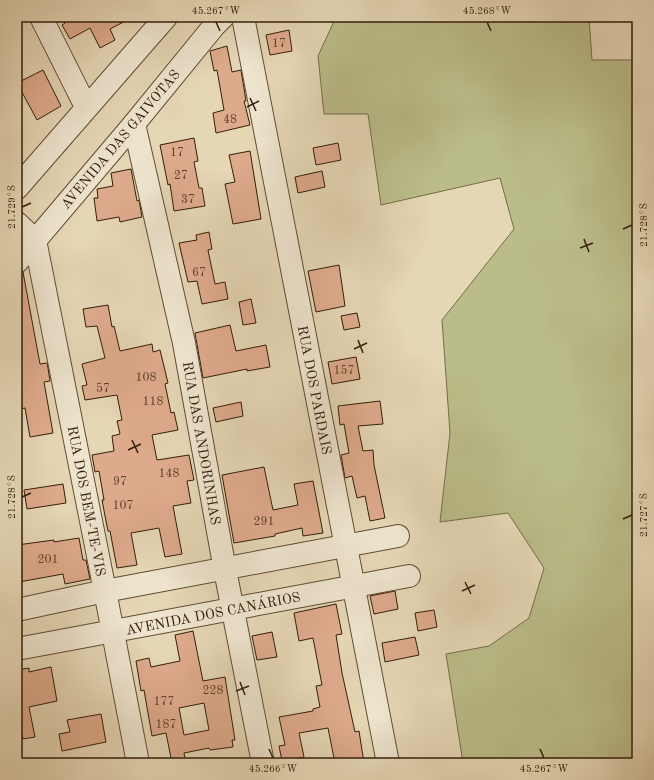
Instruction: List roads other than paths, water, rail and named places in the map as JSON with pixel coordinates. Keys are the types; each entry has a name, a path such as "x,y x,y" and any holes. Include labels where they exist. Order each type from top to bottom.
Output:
{"street":[{"path":"42,17 86,107"},
{"path":"17,188 166,17"},
{"name":"RUA DOS PARDAIS","path":"243,17 388,763"},
{"name":"AVENIDA DAS GAIVOTAS","path":"17,262 134,124 212,20"},
{"name":"RUA DAS ANDORINHAS","path":"134,124 184,344 225,570 263,763"},
{"path":"17,223 35,240"},
{"name":"RUA DOS BEM-TE-VIS","path":"35,240 138,763"},
{"path":"17,610 398,536"},
{"name":"AVENIDA DOS CANÁRIOS","path":"17,649 409,576"}]}
